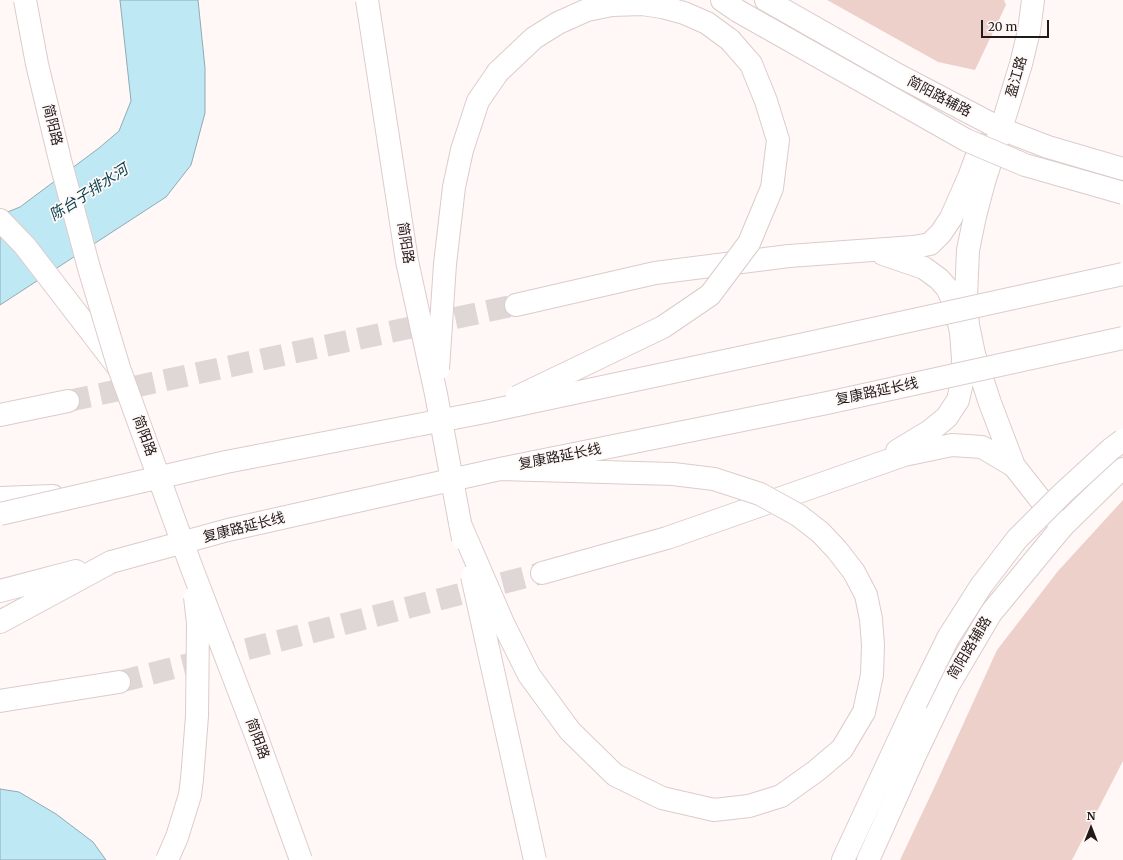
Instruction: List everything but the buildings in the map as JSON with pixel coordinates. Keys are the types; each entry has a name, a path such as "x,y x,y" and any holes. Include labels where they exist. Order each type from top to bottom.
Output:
{"main road":[{"name":"简阳路","path":"25,0 37,64 60,160 89,268 119,368 191,566 257,738 300,860"},
{"name":"简阳路","path":"367,0 408,261 436,394 460,524 535,860"},
{"path":"722,0 745,15 966,140 1024,165 1123,193"},
{"name":"简阳路辅路","path":"766,0 898,75 995,126 1048,147 1123,170"},
{"name":"盈江路","path":"995,126 1020,0"},
{"name":"盈江路","path":"995,126 1023,58 1029,31 1033,0"},
{"path":"436,394 446,250 454,187 462,150 478,101 498,72 534,38 558,23 587,10 612,5 642,4 662,7 684,13 707,23 730,40 751,64 766,101 778,140 772,188 749,243 710,295 663,327 486,412"},
{"path":"516,305 655,273 789,256 914,247 930,244 941,233 951,218 995,126"},
{"path":"995,126 968,250 966,297 968,325 974,354 990,403 1014,466 1062,527"},
{"path":"0,220 25,246 119,368"},
{"path":"867,468 930,431 947,416 958,400 962,382 963,359 961,332 954,303 947,288 939,279 924,268 872,250"},
{"path":"0,514 226,462 486,412 1123,274"},
{"name":"复康路延长线","path":"0,591 228,530 500,469 827,403 1123,338"},
{"path":"0,414 68,401"},
{"path":"843,860 948,638 981,586 1017,539 1063,493 1123,440"},
{"path":"542,573 667,538 904,455 952,445 982,447 1014,466"},
{"path":"460,524 506,630 529,675 570,731 615,775 662,798 714,810 749,806 781,796 816,771 842,748 864,712 872,675 873,646 871,618 866,595 854,572 837,550 820,532 798,516 760,494 714,480 673,474 500,469"},
{"name":"简阳路辅路","path":"868,860 915,754 948,686 991,612 1062,527 1123,469"},
{"path":"0,498 79,495"},
{"path":"0,622 111,562"},
{"path":"167,860 182,822 190,795 192,778 197,716 198,623 191,566"},
{"path":"0,701 119,682"}],"shaded area":[{"path":"827,0 1004,0 1006,5 975,70 938,62"},
{"path":"1123,500 1123,761 1072,860 900,860 997,650 1058,571"}],"water":[{"name":"陈台子排水河","path":"120,0 198,0 205,68 205,113 191,165 166,197 0,305 0,215 20,207 99,148 119,131 131,101"},
{"path":"0,789 19,792 56,814 93,842 106,860 0,860"}],"tunnel":[{"path":"68,401 516,305"},
{"path":"119,682 542,573"}]}
